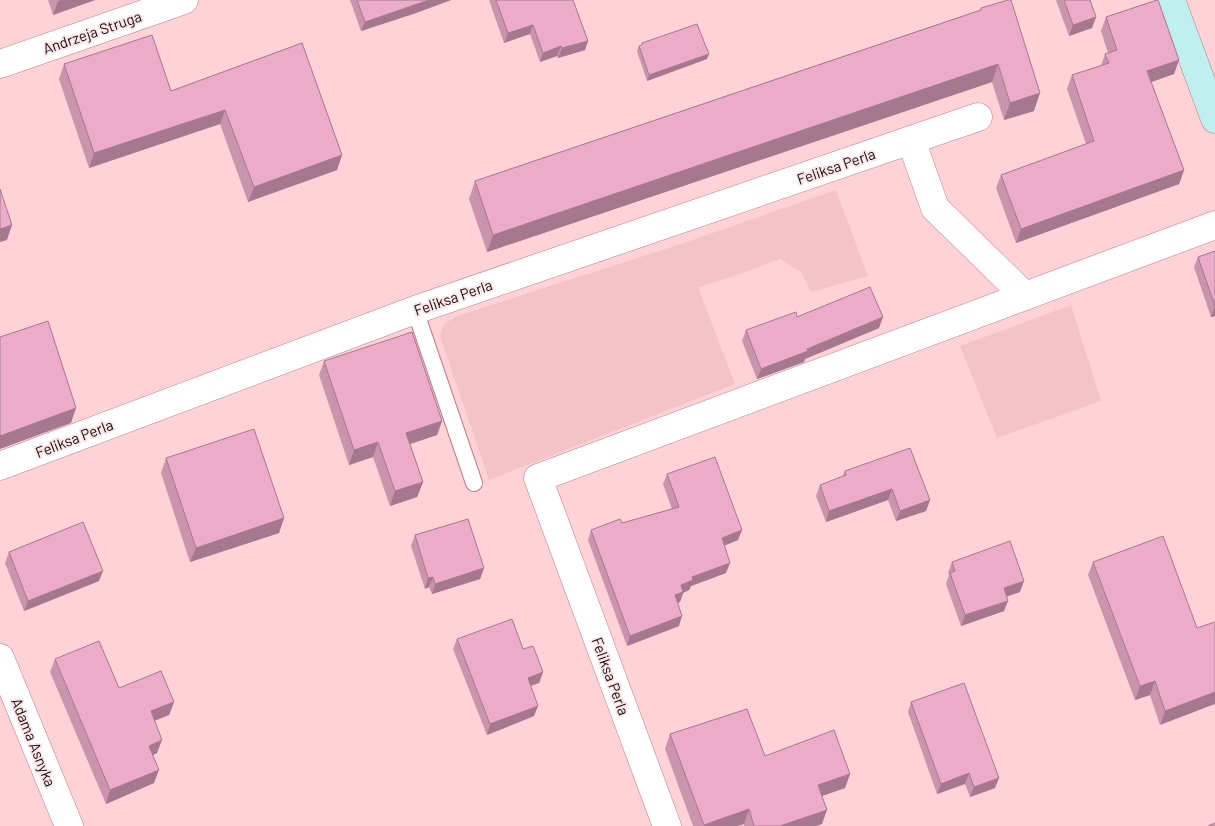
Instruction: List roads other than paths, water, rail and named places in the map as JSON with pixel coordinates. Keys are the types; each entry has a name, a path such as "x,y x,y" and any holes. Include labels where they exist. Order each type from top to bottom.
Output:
{"street":[{"name":"Andrzeja Struga","path":"0,64 184,0"},
{"path":"1171,0 1215,119"},
{"name":"Feliksa Perla","path":"0,466 415,310 978,117"},
{"path":"911,140 934,208 1025,296"},
{"name":"Feliksa Perla","path":"667,826 538,478 1215,225"},
{"name":"Adama Asnyka","path":"0,658 68,826"}],"lane":[{"path":"415,310 474,483"}]}
